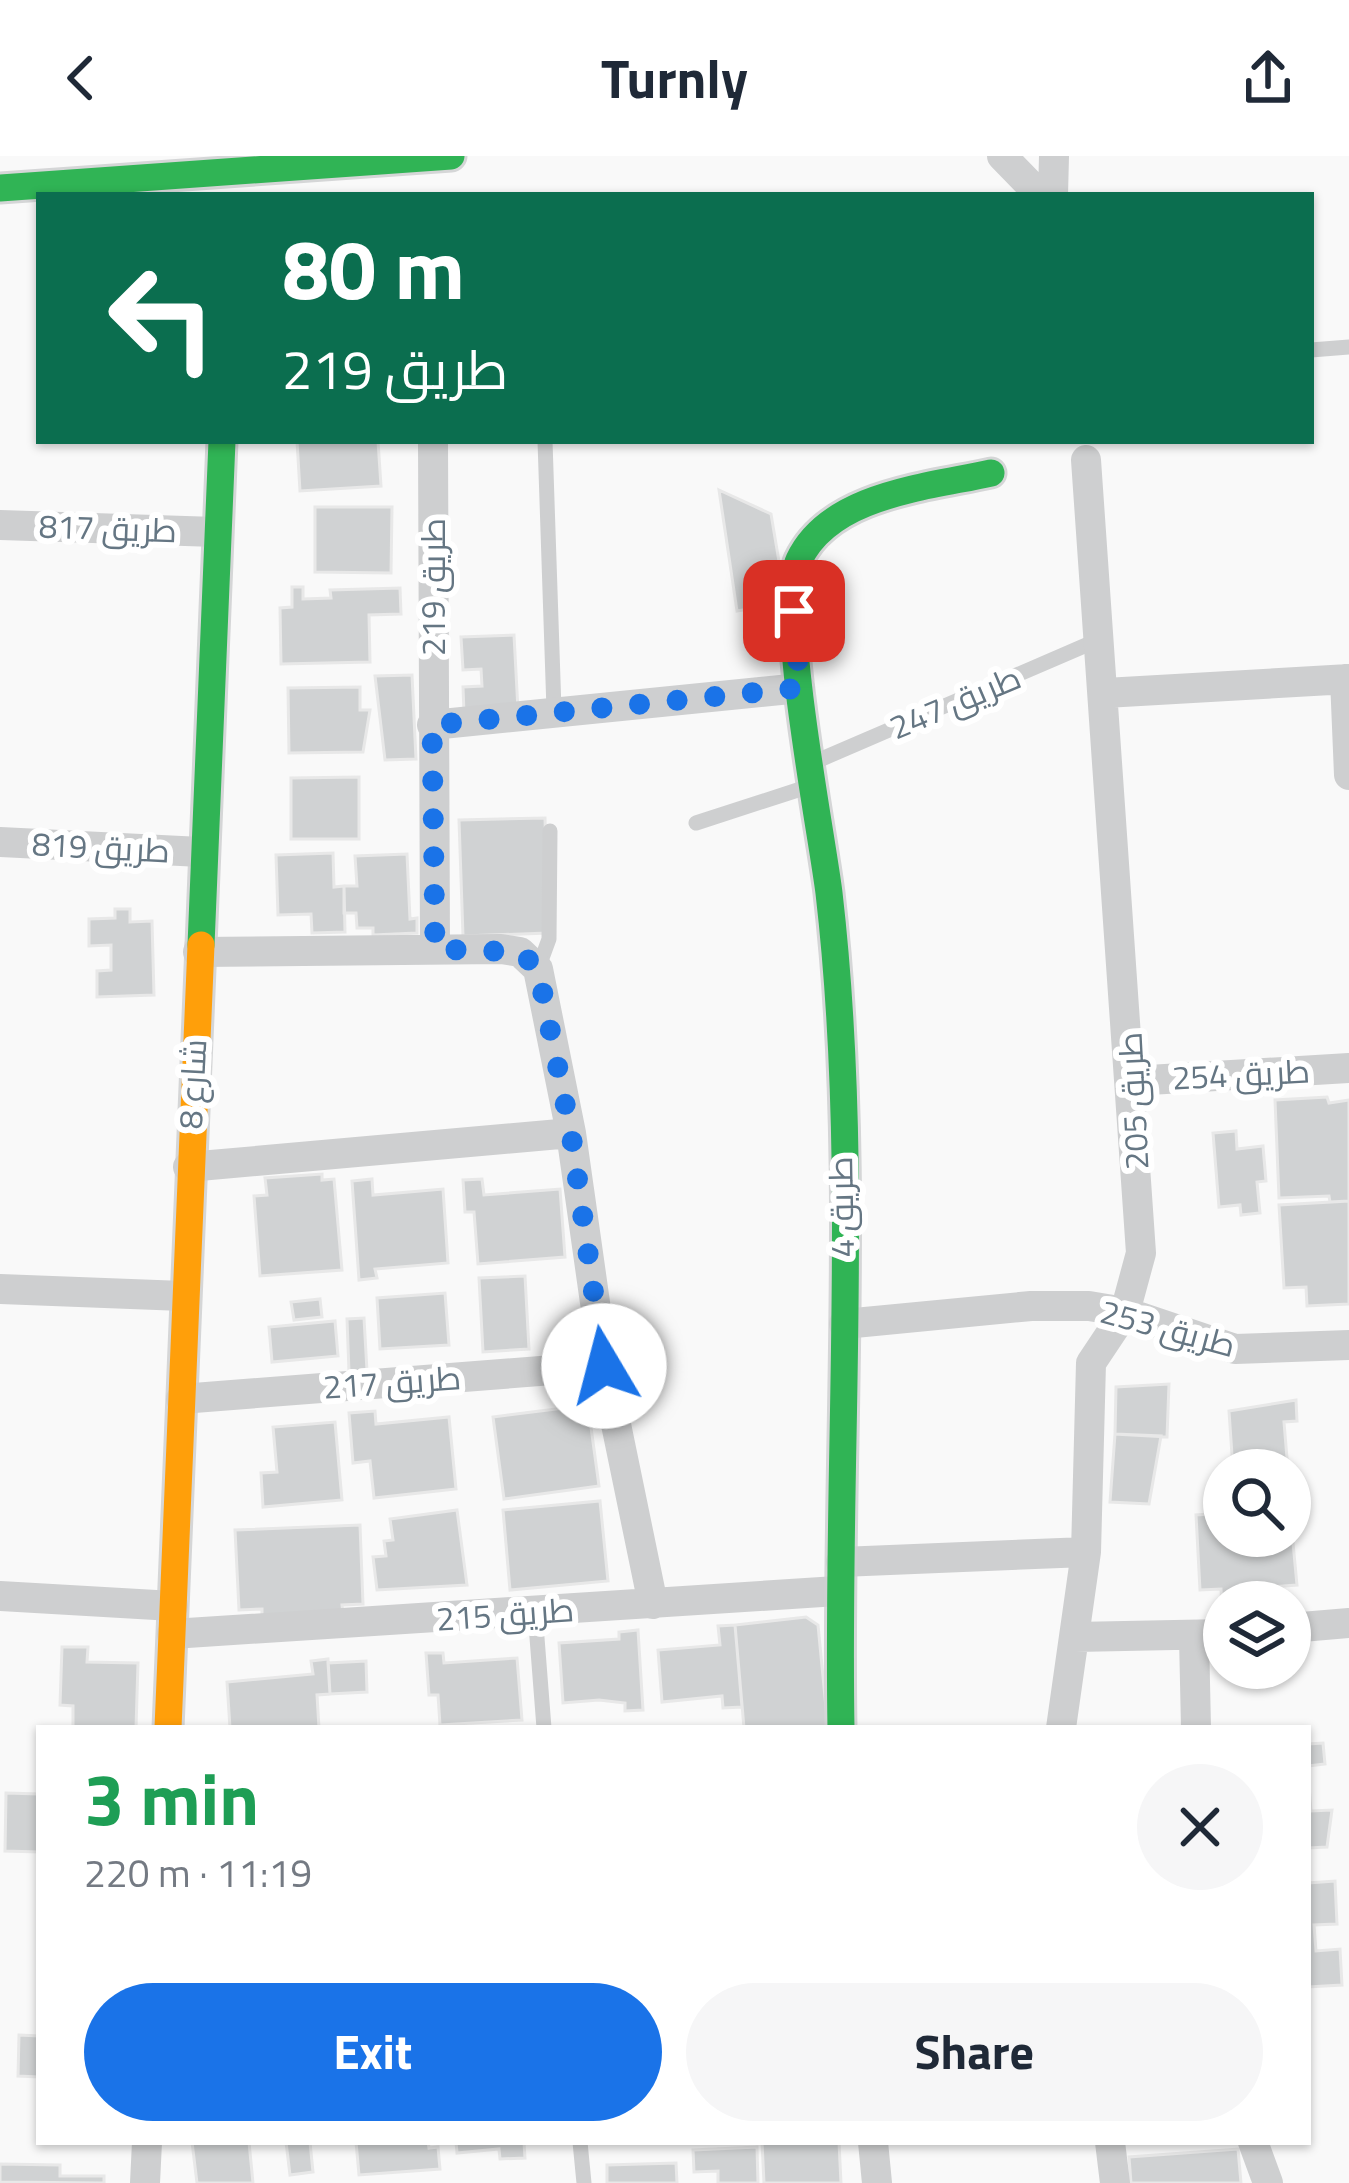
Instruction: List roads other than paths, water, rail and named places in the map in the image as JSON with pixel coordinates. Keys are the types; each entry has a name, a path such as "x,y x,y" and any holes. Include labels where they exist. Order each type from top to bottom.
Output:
{"street":[{"path":"14,187 451,156"},
{"path":"1002,156 1037,192"},
{"path":"1053,192 1054,156"},
{"path":"263,192 290,165"},
{"name":"شارع 8","path":"168,1725 201,852 222,444"},
{"name":"طريق 219","path":"434,444 435,949"},
{"name":"طريق 205","path":"1061,1725 1086,1552 1090,1364 1125,1312 1142,1253 1086,460"},
{"name":"طريق 4","path":"841,1725 844,1324 835,949 800,688 796,566 814,531 842,513 992,473"},
{"name":"طريق 817","path":"0,525 216,532"},
{"path":"1106,693 1347,679 1349,775"},
{"path":"432,725 800,688"},
{"name":"طريق 819","path":"0,842 201,852"},
{"path":"198,952 435,949 529,960 571,1133 604,1366 653,1604"},
{"name":"طريق 254","path":"1132,1081 1349,1068"},
{"path":"188,1167 571,1133"},
{"path":"0,1288 183,1297"},
{"name":"طريق 253","path":"844,1324 1031,1306 1125,1312 1235,1349 1349,1345"},
{"name":"طريق 217","path":"181,1399 604,1366"},
{"name":"طريق 215","path":"0,1596 173,1620 535,1612 653,1604 839,1576 1086,1552"},
{"path":"1311,1626 1349,1623"},
{"path":"1075,1636 1203,1635"},
{"path":"1196,1725 1203,1678"},
{"path":"145,2183 147,2145"},
{"path":"873,2145 877,2183"},
{"path":"1110,2145 1115,2183"},
{"path":"1254,2145 1268,2183"}],"lane":[{"path":"1314,350 1349,346"},
{"path":"545,444 554,710"},
{"name":"طريق 247","path":"696,823 811,775 1101,639"},
{"path":"529,960 549,939 550,831"},
{"path":"535,1612 544,1725"},
{"path":"580,2145 584,2183"}]}
